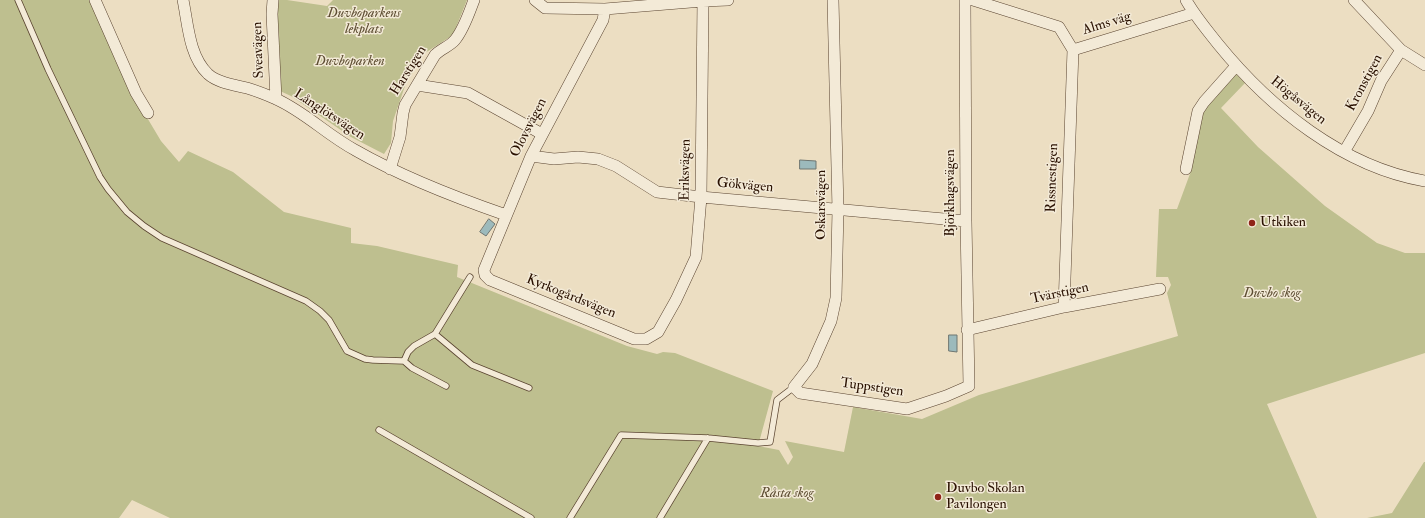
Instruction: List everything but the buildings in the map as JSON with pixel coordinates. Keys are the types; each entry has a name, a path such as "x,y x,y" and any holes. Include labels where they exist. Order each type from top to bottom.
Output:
{"street":[{"path":"95,0 136,93 148,114"},
{"name":"Långlötsvägen","path":"183,0 192,45 200,65 208,75 276,99 314,122 353,149 390,169 451,196 506,215"},
{"name":"Sveavägen","path":"273,0 272,14 276,99"},
{"name":"Harstigen","path":"390,169 400,136 405,105 435,55 455,40 474,0"},
{"path":"535,0 545,8 605,9 703,0 728,0"},
{"name":"Eriksvägen","path":"658,332 676,300 696,258 701,197 703,0"},
{"name":"Oskarsvägen","path":"794,387 812,364 831,321 836,298 838,210 833,0"},
{"name":"Björkhagsvägen","path":"966,0 966,221 969,386"},
{"name":"Alms väg","path":"973,0 1058,27 1073,50 1194,13"},
{"name":"Högåsvägen","path":"1186,0 1194,13 1236,66 1274,104 1292,118 1312,133 1344,152 1393,173 1408,178 1425,181"},
{"path":"1354,0 1401,50 1425,66"},
{"name":"Olovsvägen","path":"487,264 531,156 603,20 605,9"},
{"name":"Rissnestigen","path":"1064,307 1073,50"},
{"name":"Kronstigen","path":"1344,152 1368,111 1380,81 1401,50"},
{"path":"1186,169 1198,111 1204,102 1236,66"},
{"path":"417,85 468,93 542,134"},
{"name":"Gökvägen","path":"531,156 554,159 578,157 598,159 616,166 657,192 966,221"},
{"name":"Kyrkogårdsvägen","path":"487,264 484,270 485,275 490,280 634,339 646,339 658,332"},
{"name":"Tvärstigen","path":"967,330 1064,307 1160,289"},
{"name":"Tuppstigen","path":"794,387 800,393 907,409 946,396 969,386"}],"lane":[{"path":"18,0 92,162 108,189 127,212 162,238 310,304 329,320 347,351 365,359 404,361 412,368 446,386"},
{"path":"404,361 408,352 414,346 435,334 470,277"},
{"path":"435,334 472,365 529,388"},
{"name":"Oskarsvägen","path":"708,438 758,443 770,442 777,400 794,387"},
{"path":"380,430 531,518"},
{"path":"570,518 621,435 708,438 660,518"}],"green space":[{"path":"0,0 91,0 127,84 161,141 179,162 188,151 233,172 284,212 351,228 351,243 377,246 458,265 457,277 627,346 657,354 663,352 675,353 773,391 758,446 779,450 788,465 793,457 785,441 844,452 853,407 922,419 979,395 1178,336 1167,293 1171,285 1168,277 1156,277 1159,209 1177,209 1191,171 1203,112 1235,73 1245,83 1221,108 1258,147 1325,206 1377,243 1405,253 1425,253 1425,353 1267,404 1317,518 170,518 132,500 119,518 0,518"},
{"name":"Duvboparken","path":"277,0 327,6 333,0 467,0 453,35 425,53 406,83 393,121 391,143 384,154 351,137 291,96 280,91"},
{"path":"1424,462 1425,518 1367,518 1392,513"}],"water":[{"path":"800,160 816,161 816,169 800,169"},
{"path":"489,219 495,224 486,236 480,232"},
{"path":"949,335 957,335 957,352 949,351"}],"place":[{"name":"Utkiken","path":"1252,223"},
{"name":"Duvbo Skolan Pavilongen","path":"938,497"}],"park label":[{"name":"Duvboparkens lekplats","path":"364,22"},
{"name":"Duvbo skog","path":"1272,294"},
{"name":"Råsta skog","path":"787,494"}]}
